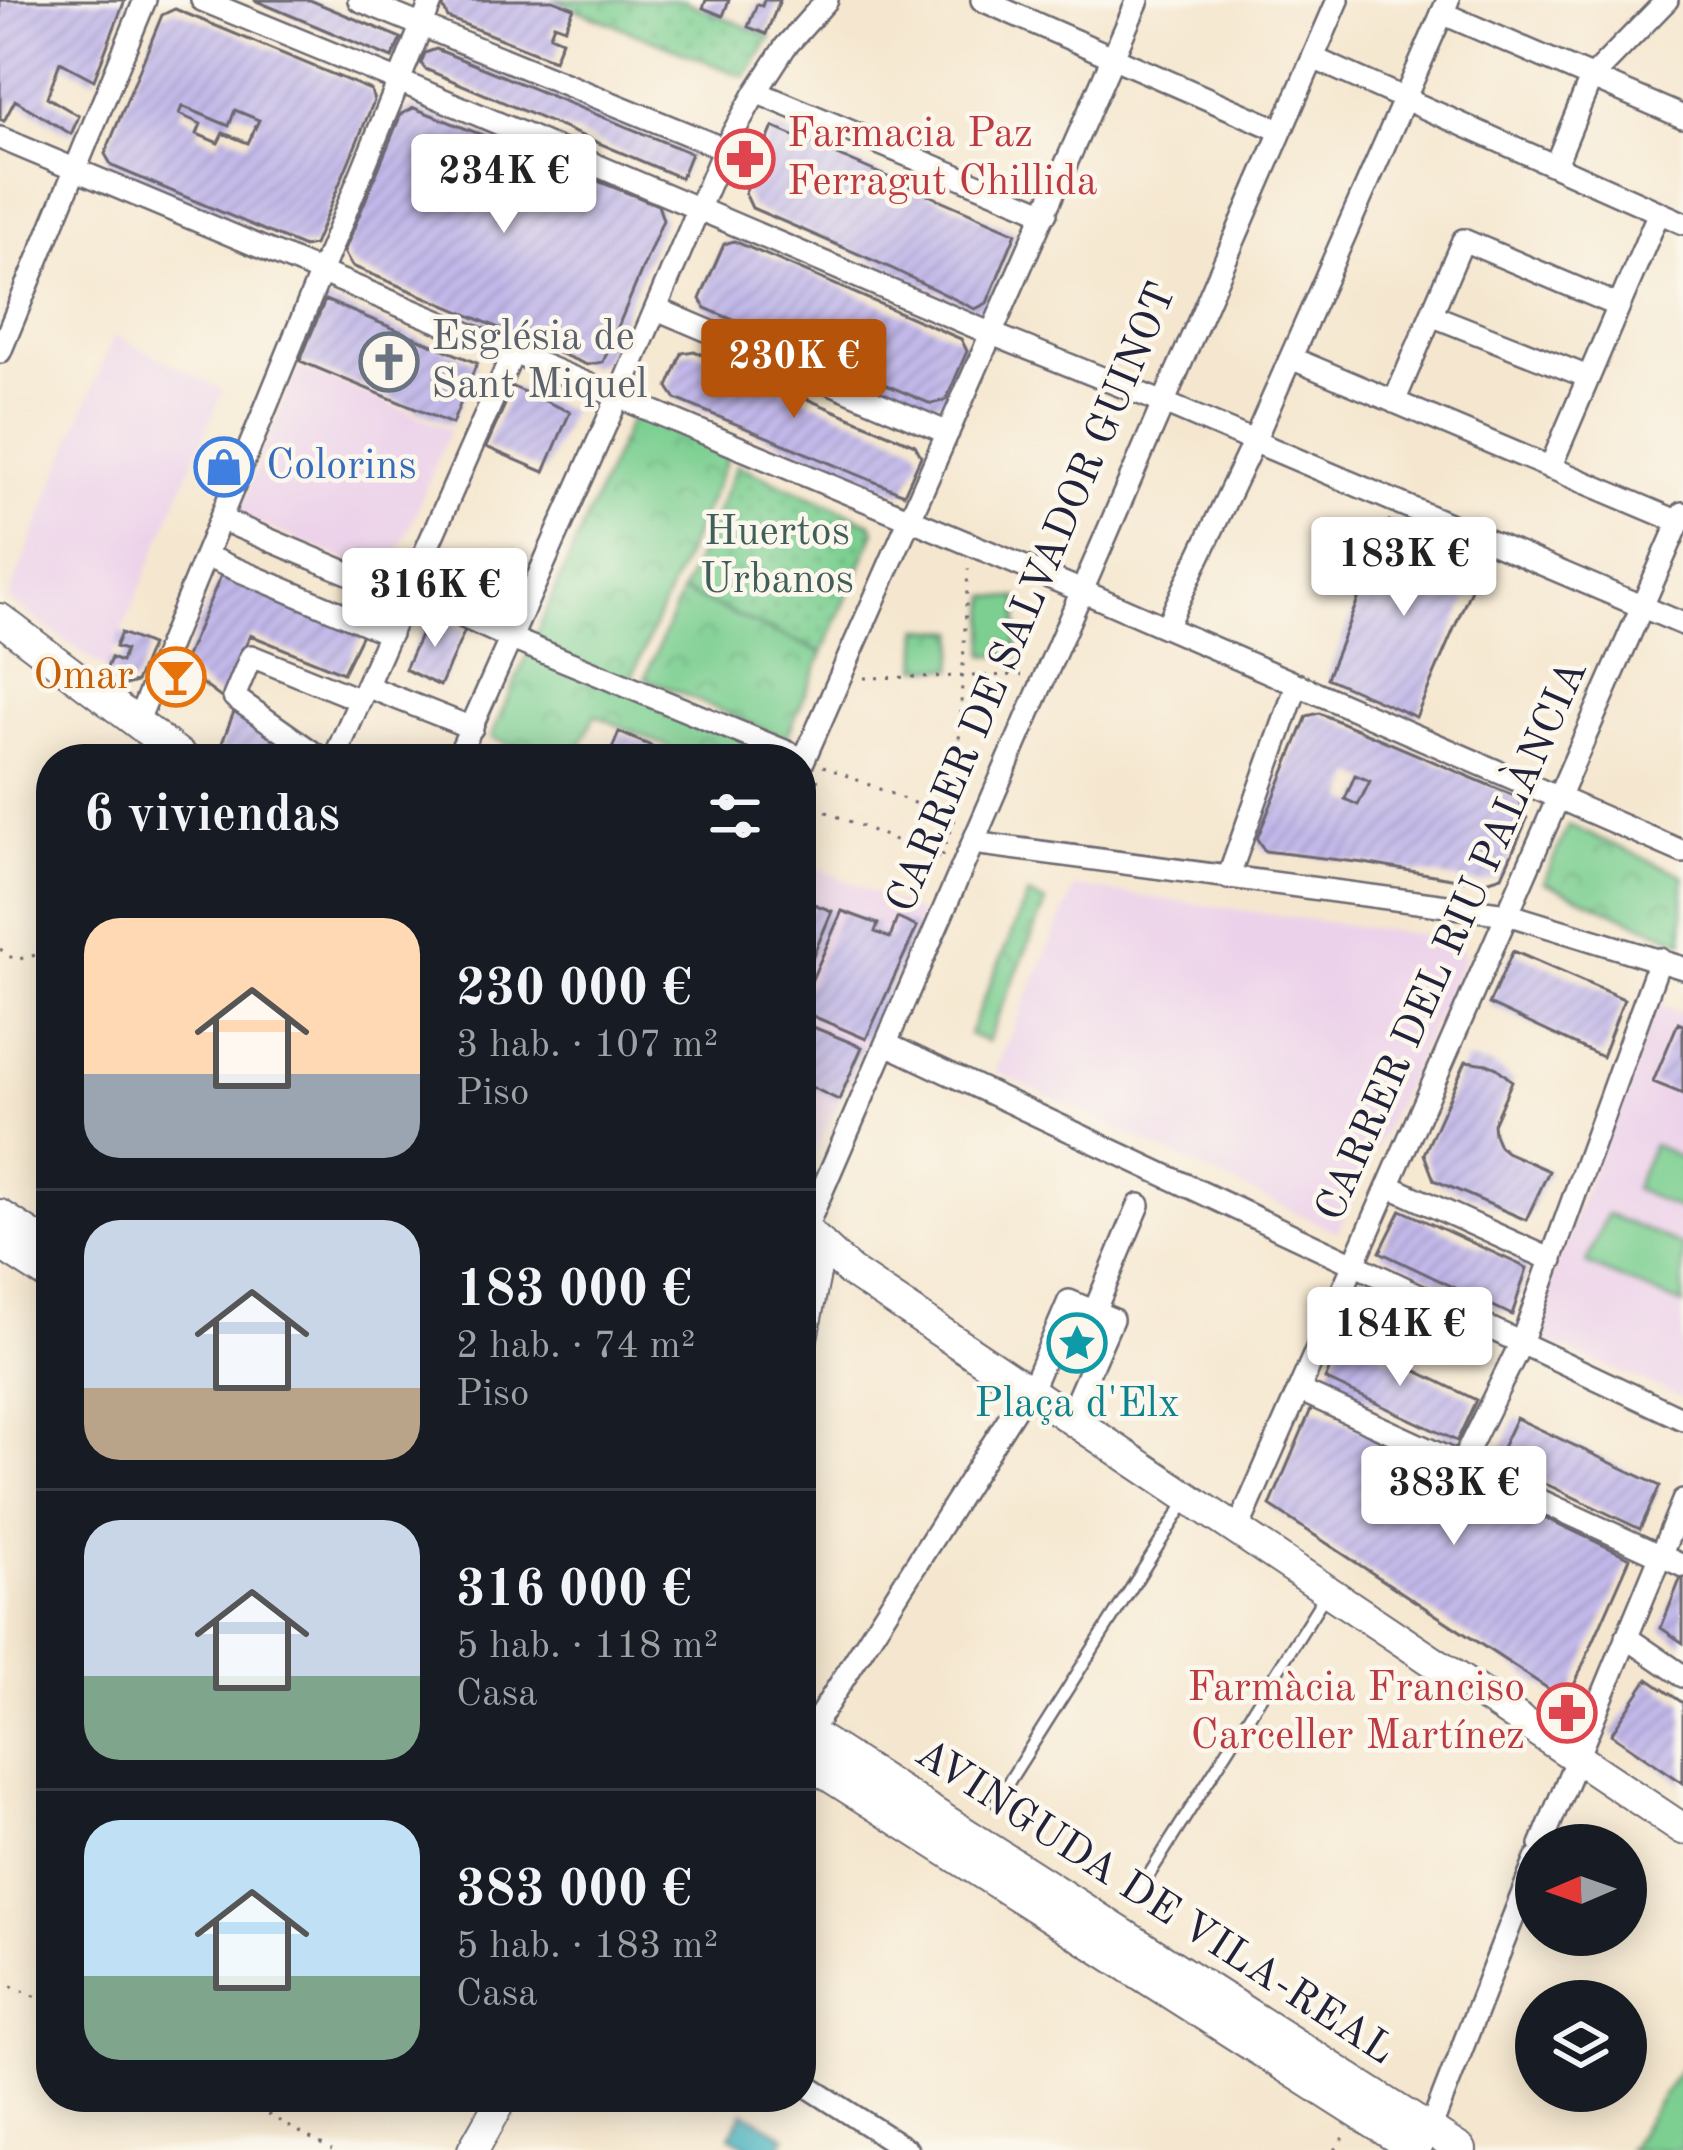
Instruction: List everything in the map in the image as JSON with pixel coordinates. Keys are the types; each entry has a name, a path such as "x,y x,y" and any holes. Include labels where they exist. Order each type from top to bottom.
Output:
{"street":[{"path":"0,352 145,0"},
{"path":"202,0 1683,623"},
{"path":"137,723 432,0"},
{"path":"464,744 724,149 785,47 826,0"},
{"path":"982,0 1282,131"},
{"path":"816,749 910,519 1138,0"},
{"name":"CARRER DE SALVADOR GUINOT","path":"816,1217 886,1044 1338,0"},
{"path":"1555,166 1591,77 1667,0"},
{"path":"365,1 724,149"},
{"path":"1166,627 1254,441 1445,7 1683,117"},
{"path":"1313,58 1683,223"},
{"path":"756,92 1046,213"},
{"path":"0,138 1082,591 1683,853"},
{"path":"1550,468 1659,212"},
{"path":"1394,402 1463,240 1619,306"},
{"path":"657,309 948,433"},
{"path":"1431,315 1588,377"},
{"path":"341,744 513,353"},
{"path":"1291,358 1681,518"},
{"name":"CARRER DEL RIU PALÀNCIA","path":"1237,1531 1681,518"},
{"path":"220,519 763,744"},
{"path":"205,556 390,634"},
{"path":"0,619 165,744"},
{"path":"301,744 234,697 251,656 472,728"},
{"path":"1228,878 1297,685"},
{"path":"973,843 1508,914 1683,968"},
{"path":"1461,1464 1521,1343 1660,959"},
{"path":"886,1044 1683,1419"},
{"path":"1388,1186 1552,1260"},
{"path":"1094,1312 1139,1204"},
{"path":"0,1215 36,1238"},
{"path":"816,1240 850,1271 1683,1829"},
{"path":"0,1244 36,1267"},
{"path":"816,1720 1028,1391 1069,1301 1112,1319 1069,1418"},
{"path":"1299,1390 1683,1566"},
{"path":"1549,1824 1683,1501"},
{"path":"1626,1637 1683,1676"},
{"name":"AVINGUDA DE VILA-REAL","path":"816,1747 1423,2140 1461,2150"},
{"path":"1423,2140 1515,1911"},
{"path":"816,2092 894,2146"},
{"path":"473,2150 494,2112"}],"lane":[{"path":"996,1802 1188,1498"},
{"path":"1137,1894 1327,1592"}],"path":[{"path":"816,808 941,859 955,819 969,559"},
{"path":"868,664 862,678 1026,675"},
{"path":"816,766 955,819"},
{"path":"0,950 15,960 36,955"},
{"path":"0,1981 36,1997"},
{"path":"263,2112 332,2150"},
{"path":"1335,2150 1346,2134"}],"shaded area":[{"path":"114,335 223,390 106,670 8,599"},
{"path":"298,366 450,429 389,577 238,515"},
{"path":"816,867 922,915 816,1150"},
{"path":"1075,887 1456,940 1465,955 1337,1232 995,1071"},
{"path":"1656,1003 1683,1014 1683,1398 1530,1335"}],"green space":[{"path":"553,0 682,0 771,37 745,77"},
{"path":"633,413 729,455 631,679 753,744 661,744 595,715 582,744 507,744 491,737"},
{"name":"Huertos Urbanos","path":"737,465 871,523 875,531 823,653 682,592"},
{"path":"682,592 823,653 786,739 645,678"},
{"path":"988,596 1019,598 1016,657 985,655"},
{"path":"920,629 957,631 954,669 918,667"},
{"path":"1568,825 1683,875 1683,942 1544,882"},
{"path":"1028,895 1046,903 987,1042 969,1034"},
{"path":"1653,1145 1683,1159 1683,1211 1634,1189"},
{"path":"1607,1214 1683,1246 1683,1305 1586,1264"},
{"path":"1683,2064 1683,2150 1628,2150"}],"water":[{"path":"744,2112 786,2136 780,2145 787,2150 755,2150 730,2136"}],"building":[{"path":"0,0 125,0 94,80 60,62 47,97 79,116 71,134 15,100 4,121 0,119"},
{"path":"254,0 310,0 401,38 392,58"},
{"path":"446,0 553,0 574,8 565,28 554,24 550,35 562,40 554,60 448,18 443,7"},
{"path":"706,0 729,0 723,16 703,8"},
{"path":"764,0 780,0 766,34 748,27 757,4 762,6"},
{"path":"175,9 371,90 374,101 314,245 304,247 112,166 105,154 162,15","holes":["182,106 229,126 235,110 259,120 248,143 223,133 218,143 197,134 201,124 179,114"]},
{"path":"436,49 691,153 681,178 425,69 421,63 425,53"},
{"path":"414,108 658,205 663,220 603,362 587,365 352,266 344,252 401,114"},
{"path":"773,127 1016,233 987,303 975,309 752,208 745,193"},
{"path":"734,241 961,339 967,351 946,400 931,404 705,308 700,299 724,244"},
{"name":"Església de Sant Miquel","path":"325,300 477,363 452,424 300,361"},
{"path":"694,351 915,445 921,456 904,494 676,399 668,387 682,353"},
{"path":"513,387 570,412 544,472 486,447"},
{"path":"1389,521 1483,561 1416,717 1327,678"},
{"path":"222,573 363,632 343,673 250,635 224,700 181,668"},
{"path":"430,614 465,630 440,686 405,669"},
{"path":"121,633 151,645 136,682 125,685 106,670 111,658 121,662 125,650 115,647"},
{"path":"235,709 280,744 222,744"},
{"path":"1319,713 1517,797 1527,819 1502,876 1480,883 1265,851 1257,839 1307,716","holes":["1355,775 1370,781 1358,805 1345,799"]},
{"path":"619,732 647,744 614,744"},
{"path":"816,905 832,911 816,949"},
{"path":"842,911 878,924 875,932 890,938 897,918 917,927 866,1039 816,1017 816,970"},
{"path":"1513,951 1624,999 1602,1057 1489,1004"},
{"path":"1678,1023 1683,1025 1683,1094 1653,1082"},
{"path":"816,1028 862,1047 839,1100 816,1089"},
{"path":"1466,1061 1497,1068 1512,1081 1493,1124 1499,1146 1549,1171 1526,1220 1434,1180 1424,1154"},
{"path":"1401,1210 1527,1268 1512,1315 1380,1252"},
{"path":"1345,1336 1476,1400 1457,1441 1325,1379"},
{"path":"1312,1407 1630,1558 1567,1701 1270,1506"},
{"path":"1516,1418 1660,1486 1640,1529 1496,1460"},
{"path":"1683,1572 1683,1643 1661,1628"},
{"path":"1648,1679 1683,1703 1683,1783 1611,1734"}],"place":[{"name":"Farmacia Paz Ferragut Chillida","path":"745,159"},
{"name":"Església de Sant Miquel","path":"389,362"},
{"name":"Colorins","path":"224,467"},
{"name":"Omar","path":"176,677"},
{"name":"Plaça d'Elx","path":"1077,1343"},
{"name":"Farmàcia Franciso Carceller Martínez","path":"1567,1713"}]}
